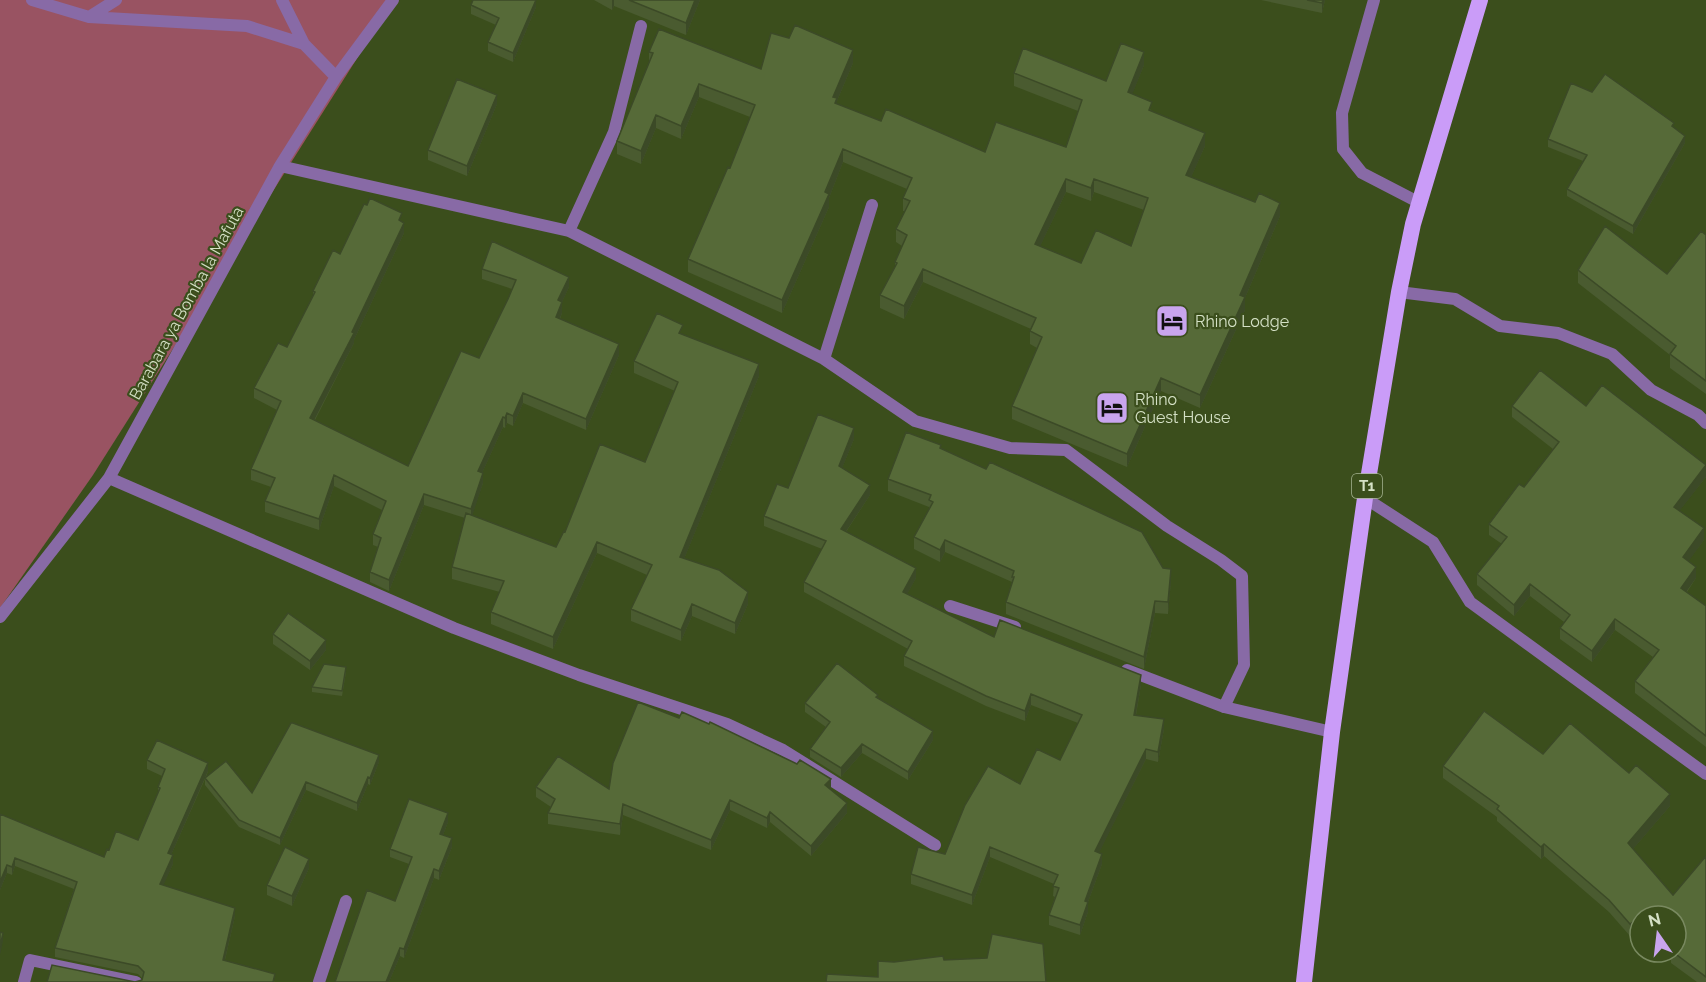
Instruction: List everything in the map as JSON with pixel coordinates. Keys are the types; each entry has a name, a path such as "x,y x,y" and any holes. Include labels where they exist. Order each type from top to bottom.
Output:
{"highway":[{"name":"T1","path":"1304,982 1332,732 1365,498 1400,292 1413,224 1480,0"}],"street":[{"path":"32,0 89,16 247,26 304,44"},
{"path":"89,16 117,0"},
{"path":"282,0 304,44 336,77"},
{"name":"Barabara ya Bomba la Mafuta","path":"0,616 109,478 280,166 336,77 393,0"},
{"path":"1374,0 1342,113 1343,149 1362,173 1420,203"},
{"path":"568,231 614,132 641,26"},
{"path":"280,166 568,231 824,359 915,421 1010,448 1066,450 1167,526 1242,576 1244,665 1224,707"},
{"path":"824,359 872,205"},
{"path":"1400,292 1455,299 1500,326 1558,333 1612,354 1651,390 1698,415 1706,423"},
{"path":"109,478 454,628 579,675 727,724 783,750 935,845"},
{"path":"1365,498 1433,542 1470,602 1706,774"},
{"path":"950,606 996,619 1026,632"},
{"path":"1120,668 1224,707 1332,732"},
{"path":"319,982 346,901"},
{"path":"24,982 30,960 136,982"}],"shaded area":[{"path":"0,0 394,0 93,475 0,608"}],"building":[{"path":"473,0 536,0 513,53 488,42 499,18 471,5"},
{"path":"629,0 695,0 686,23"},
{"path":"1307,0 1323,0 1322,3"},
{"path":"795,25 853,50 833,97 837,98 835,103 881,121 886,109 985,152 996,122 1066,147 1082,100 1014,73 1023,48 1106,81 1121,43 1144,52 1128,92 1152,102 1149,110 1205,133 1186,175 1255,202 1259,193 1280,203 1240,295 1245,297 1200,395 1161,378 1127,454 1012,406 1042,337 1030,331 1036,318 923,269 904,306 880,295 897,263 895,262 907,235 896,229 910,201 903,198 912,178 843,149 825,192 829,194 782,300 688,259 728,167 730,168 755,105 699,84 681,126 656,115 641,151 617,141 653,53 649,52 659,29 761,69 771,33 789,38","holes":["1066,179 1091,188 1094,179 1148,198 1131,246 1096,230 1081,263 1035,244"]},
{"path":"1605,74 1674,123 1672,126 1685,136 1633,226 1567,189 1587,155 1548,139 1571,83 1592,92"},
{"path":"457,79 497,95 467,166 428,150"},
{"path":"370,198 402,213 399,220 404,223 352,332 354,333 310,418 408,466 461,351 479,358 516,280 482,269 492,241 569,277 558,300 562,302 556,317 619,344 586,419 523,393 513,416 507,413 505,418 503,417 478,471 483,473 471,509 424,494 389,580 370,572 381,538 373,534 386,501 334,475 319,519 265,501 275,478 251,469 281,401 254,388 278,343 287,347 333,250 340,254 364,204 367,205"},
{"path":"1605,226 1667,274 1701,231 1706,235 1706,381 1670,354 1676,346 1578,270"},
{"path":"657,313 683,325 679,333 759,364 680,557 719,570 748,592 735,623 692,604 681,630 631,609 652,565 597,542 553,637 491,612 504,581 452,567 466,513 556,547 565,532 600,444 645,462 678,382 634,361"},
{"path":"1540,370 1586,406 1602,385 1706,465 1674,507 1704,528 1683,557 1696,567 1681,588 1706,606 1706,736 1635,681 1659,650 1615,619 1592,651 1560,628 1570,615 1530,584 1514,605 1477,574 1507,537 1489,524 1519,484 1524,487 1559,442 1512,406"},
{"path":"818,414 854,428 839,466 870,485 841,529 916,568 903,592 994,637 1000,620 1141,675 1134,715 1164,719 1158,752 1146,749 1095,851 1102,854 1085,901 1088,902 1080,925 1049,915 1059,888 1053,886 1058,875 990,847 972,895 911,874 918,847 945,854 965,805 988,766 1020,784 1037,749 1060,760 1082,715 1031,694 1025,711 986,696 904,656 912,641 804,582 826,541 764,516 777,484 788,488"},
{"path":"906,432 941,445 940,448 986,469 990,462 1142,532 1163,568 1171,569 1168,602 1155,601 1144,657 1006,602 1014,571 945,540 940,550 914,537 933,502 929,500 931,495 888,479"},
{"path":"288,613 326,640 310,661 273,634"},
{"path":"837,663 878,695 876,697 933,731 908,772 862,744 841,768 810,749 830,722 805,703"},
{"path":"324,664 346,667 342,691 312,687"},
{"path":"638,702 679,718 682,712 709,724 710,722 797,764 800,760 831,779 825,785 847,803 811,846 770,812 767,818 730,800 711,840 623,804 620,824 548,813 555,799 536,787 558,756 609,789 613,763"},
{"path":"1484,711 1543,754 1570,723 1629,773 1636,765 1670,794 1628,843 1673,895 1706,856 1706,977 1688,963 1688,904 1628,904 1628,922 1609,900 1544,844 1541,847 1497,809 1499,806 1443,766"},
{"path":"291,723 379,755 357,803 306,782 280,838 239,820 205,778 226,761 252,793"},
{"path":"157,740 208,763 168,853 173,855 160,884 235,908 223,960 275,974 273,982 135,982 142,980 144,972 138,966 55,948 77,882 15,858 12,867 7,865 0,882 0,814 104,857 116,831 138,840 160,788 158,787 165,769 147,760"},
{"path":"409,799 448,813 440,834 452,838 439,871 434,869 404,949 400,948 386,982 335,982 367,890 395,901 412,857 390,849"},
{"path":"285,847 309,859 292,896 267,885"},
{"path":"992,934 1043,944 1046,982 826,982 827,974 878,977 878,961 894,962 943,956 944,960 987,958"},
{"path":"52,965 135,982 47,982"}],"place":[{"name":"Rhino Lodge","path":"1172,321"},
{"name":"Rhino Guest House","path":"1112,408"}]}
